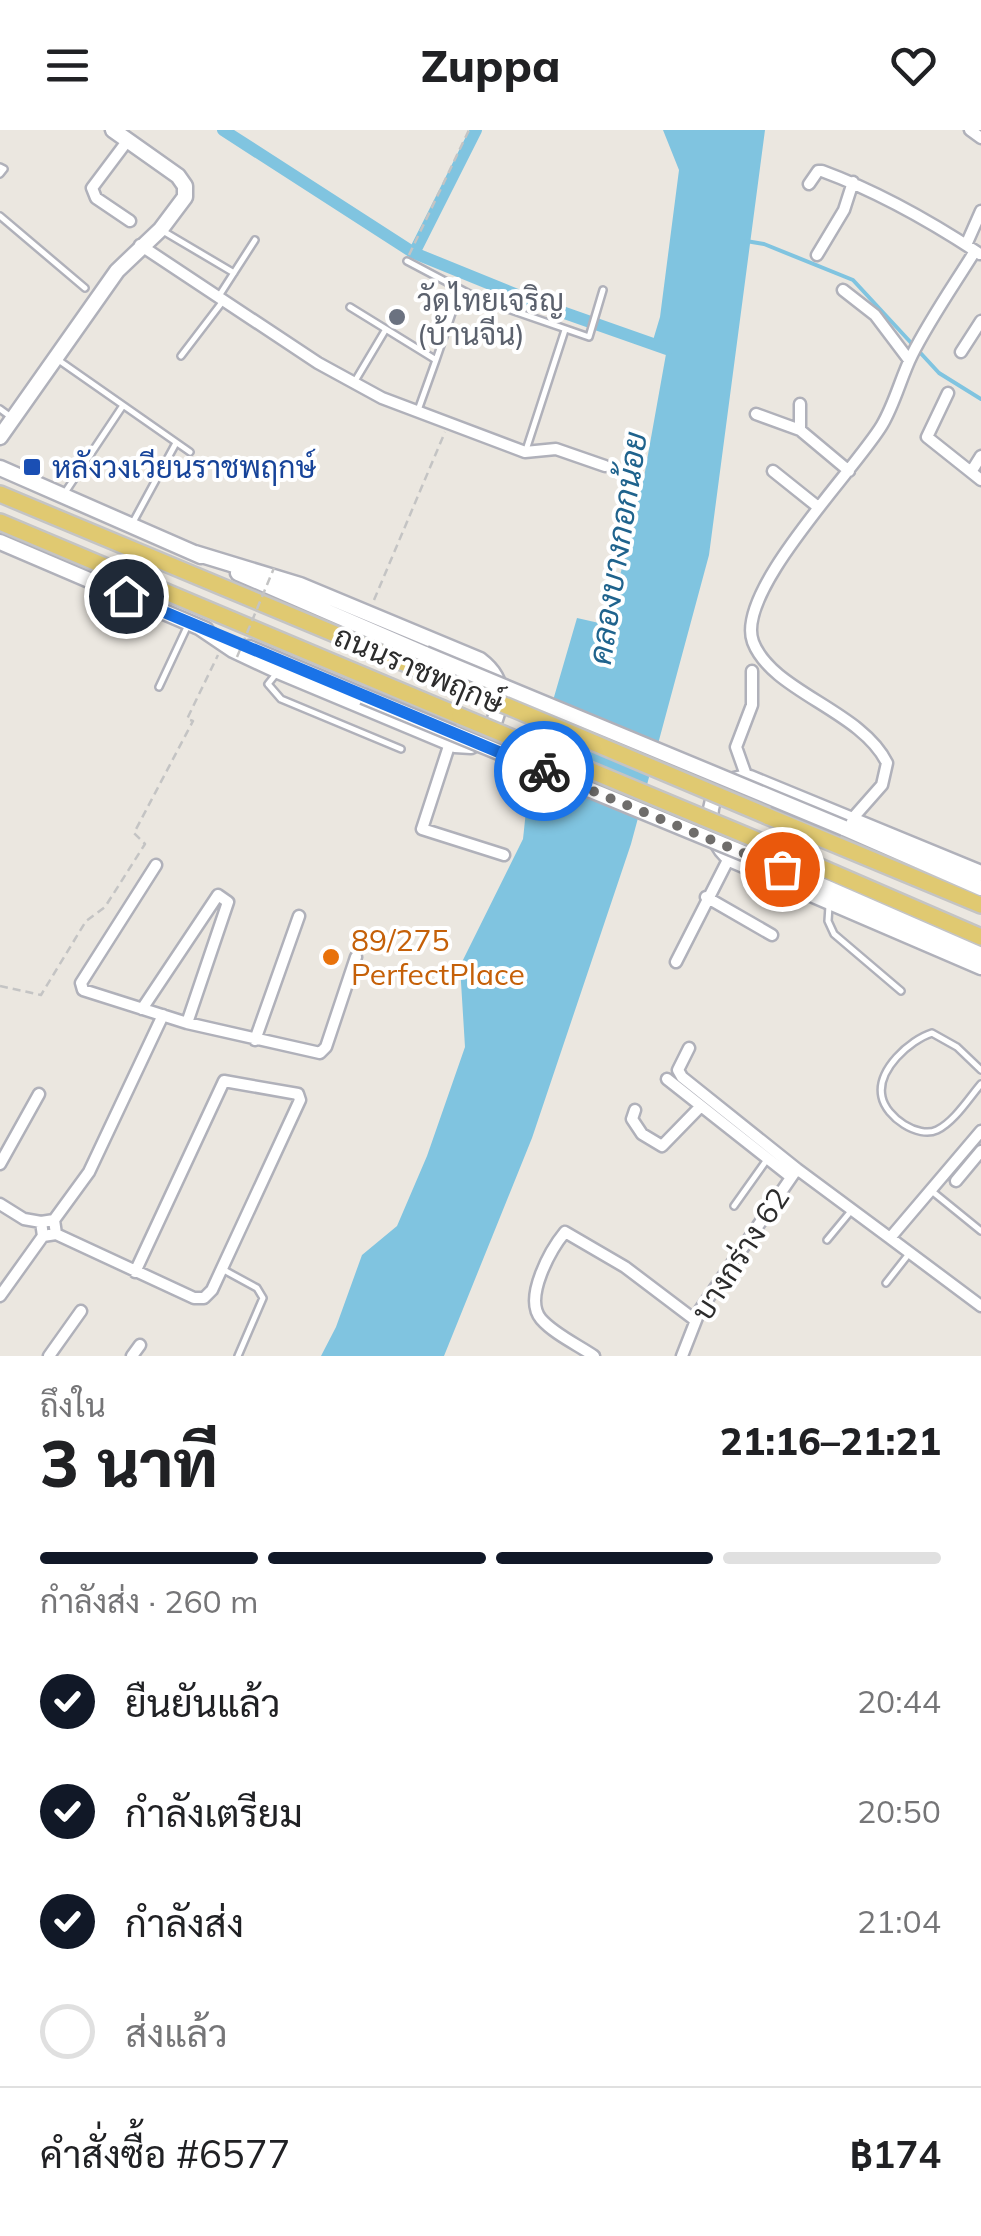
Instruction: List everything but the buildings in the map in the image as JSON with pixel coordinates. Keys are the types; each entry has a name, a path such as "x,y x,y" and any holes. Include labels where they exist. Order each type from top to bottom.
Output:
{"main road":[{"path":"0,437 117,270 160,229 185,197 186,186 113,130"},
{"path":"0,468 426,654 848,824 981,872"},
{"name":"ถนนราชพฤกษ์","path":"0,494 981,905"},
{"name":"ถนนราชพฤกษ์","path":"0,522 981,937"},
{"path":"0,542 981,956"},
{"path":"195,554 300,585 480,660 494,671 501,685 494,723 481,743 450,743 278,672 233,650 195,625"},
{"path":"981,888 747,778 737,777 719,790 710,816 713,842 729,858 981,967"}],"street":[{"path":"970,130 981,138"},
{"path":"128,140 92,188 96,198 130,221"},
{"path":"809,184 818,171 853,182 974,250"},
{"path":"817,255 844,210 853,182"},
{"path":"848,824 882,784 887,763 869,738 778,673 753,642 754,613 786,550 882,426 915,350 974,250 981,210"},
{"path":"140,246 353,384 417,414 525,452 556,449 606,466"},
{"path":"843,290 875,315 899,352 915,350"},
{"path":"961,352 981,321"},
{"path":"948,393 927,437 981,480"},
{"path":"800,404 800,430"},
{"path":"756,414 800,430 849,471"},
{"path":"970,472 981,456"},
{"path":"773,471 818,508"},
{"path":"747,778 736,747 752,705 752,670"},
{"path":"450,743 422,829 504,856"},
{"path":"676,962 729,858"},
{"path":"156,865 80,987 161,1018 323,1051 356,957"},
{"path":"142,1009 218,895 228,902 187,1023"},
{"path":"706,897 772,934"},
{"path":"254,1040 299,916"},
{"path":"56,1234 54,1220 89,1172 161,1018"},
{"path":"690,1048 678,1070 682,1078 794,1173"},
{"path":"667,1079 768,1158 794,1173"},
{"path":"0,1296 43,1236 56,1234 135,1272 194,1298 204,1298 212,1290 300,1100 296,1092 224,1080 135,1272"},
{"path":"0,1164 39,1094"},
{"path":"635,1110 632,1119 636,1128 662,1146 701,1106"},
{"path":"890,1238 981,1132"},
{"path":"956,1181 981,1151"},
{"name":"บางกร่าง 62","path":"682,1356 695,1320 794,1173 980,1301"},
{"path":"0,1204 24,1219 54,1220"},
{"path":"41,1222 39,1230 43,1236"},
{"path":"594,1356 542,1320 536,1309 536,1288 565,1232 625,1267 695,1320"},
{"path":"49,1356 82,1311"},
{"path":"132,1356 140,1345"}],"lane":[{"path":"0,216 86,288"},
{"path":"160,229 234,272"},
{"path":"181,356 255,240"},
{"path":"406,260 460,290 589,338 603,290"},
{"path":"417,414 460,290"},
{"path":"350,307 436,360"},
{"path":"353,384 386,329"},
{"path":"525,452 566,330"},
{"path":"57,359 190,452"},
{"path":"62,496 122,406"},
{"path":"0,408 13,419"},
{"path":"131,527 176,443"},
{"path":"159,687 195,625"},
{"path":"278,672 268,684 281,698 402,749"},
{"path":"830,903 828,921 834,934 901,991"},
{"path":"981,1070 957,1046 932,1033 920,1037 898,1056 883,1080 882,1097 890,1112 922,1133 935,1131 981,1084"},
{"path":"734,1206 768,1158"},
{"path":"930,1190 981,1230"},
{"path":"827,1240 851,1211"},
{"path":"886,1283 910,1252"},
{"path":"222,1269 257,1288 263,1298 238,1356"}],"path":[{"path":"412,247 469,130"},
{"path":"370,610 448,426"},
{"path":"237,657 274,568"},
{"path":"0,986 42,995 86,920 105,907 125,878 146,844 134,832 194,722 186,719 218,654"}],"water":[{"path":"663,130 765,130 709,555 631,844 532,1138 444,1356 321,1356 362,1255 397,1226 427,1156 465,1047 460,966 523,839 529,783 577,618 608,625 644,477 666,354 651,347 660,317 679,170"}],"waterway":[{"path":"223,130 414,253 542,305 667,349"},
{"path":"414,253 476,130"},
{"path":"746,241 764,244 853,280 939,373 981,399"}],"way so far":[{"path":"544,771 782,869"}],"place":[{"name":"วัดไทยเจริญ (บ้านจีน)","path":"397,317"},
{"name":"หลังวงเวียนราชพฤกษ์","path":"32,467"},
{"name":"89/275 PerfectPlace","path":"331,957"}],"route":[{"path":"126,596 544,771"}],"water label":[{"name":"คลองบางกอกน้อย","path":"617,548"}]}
